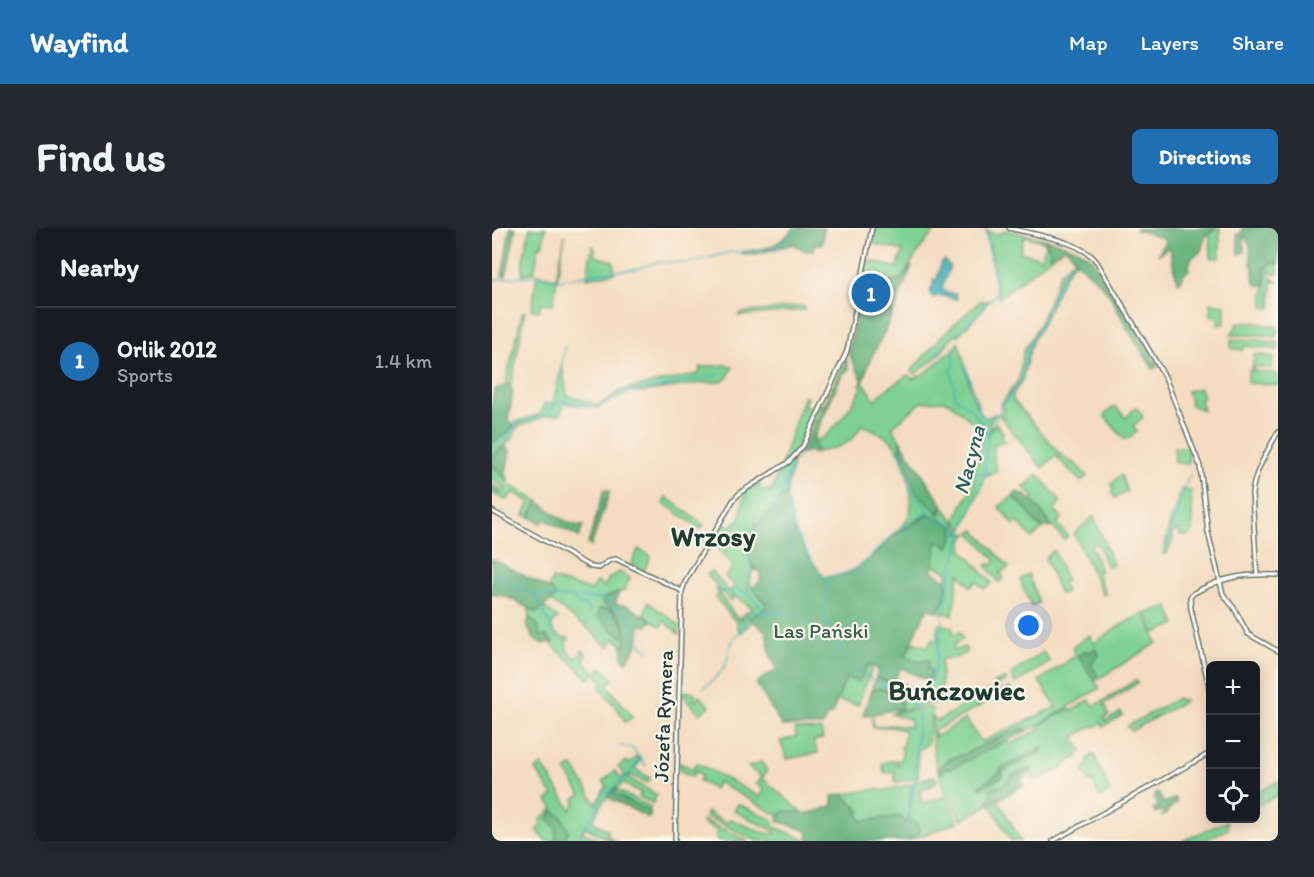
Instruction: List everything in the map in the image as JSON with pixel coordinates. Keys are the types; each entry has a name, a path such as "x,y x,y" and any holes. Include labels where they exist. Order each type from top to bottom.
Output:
{"street":[{"path":"492,511 591,567 599,568 610,560 616,559 682,590 734,499 741,492 789,462 803,446 847,351 872,228"},
{"path":"1009,228 1077,246 1092,256 1102,269 1165,377 1200,466 1208,532 1224,595 1234,608 1247,633 1278,651"},
{"path":"1256,575 1252,494 1259,468 1278,432"},
{"path":"1206,673 1190,600 1194,593 1219,580 1256,575 1278,575"},
{"name":"Józefa Rymera","path":"675,841 682,590"},
{"path":"1053,841 1206,755"}],"green space":[{"path":"510,228 516,228 506,276 502,276"},
{"path":"530,228 546,228 542,246 539,246 534,272 522,274 523,259"},
{"path":"794,228 824,228 822,244 815,244 814,250 806,251 793,244 756,254 742,254 742,251 758,250 777,243"},
{"path":"874,228 936,228 900,280 882,282 877,304 874,306 859,304 867,260 897,268 903,251 871,243"},
{"path":"1216,228 1205,238 1200,252 1192,257 1189,270 1183,275 1181,282 1178,282 1176,278 1169,247 1158,255 1165,243 1164,238 1134,229"},
{"path":"1220,228 1220,258 1211,258 1210,233"},
{"path":"1242,228 1278,228 1278,264 1270,262 1269,267 1264,267 1266,276 1264,285 1256,285 1251,265 1250,246 1244,235 1244,253 1239,254 1237,234 1242,233"},
{"path":"1006,230 1046,239 1045,242 1024,236 1020,252 1042,258 1046,242 1050,250 1050,258 999,298 987,231 998,234"},
{"path":"565,235 553,304 541,303 539,311 532,310 537,274 556,278"},
{"path":"1046,239 1077,249 1092,259 1158,366 1153,369 1112,299 1100,283 1077,262 1068,249 1064,248 1050,258"},
{"path":"592,246 595,247 595,256 613,261 615,273 587,278"},
{"path":"1075,258 1077,262 1072,264 1065,275 1032,342 1022,381 1013,394 1013,400 1059,453 1042,468 1000,416 1004,408 1000,406 1019,379 1023,352 1040,323 1060,273"},
{"path":"1269,262 1278,264 1278,274 1274,275 1268,269 1271,278 1278,282 1272,281 1271,308 1263,307 1266,276 1264,268"},
{"path":"912,266 863,381 848,353 859,304 874,306 877,303 882,282 900,280"},
{"path":"980,301 988,301 958,336 956,334 936,357 915,374 911,371 941,337"},
{"path":"1210,303 1225,305 1225,324 1218,325 1218,315 1211,316"},
{"path":"805,307 804,310 738,315 742,313"},
{"path":"525,311 512,382 505,386 522,313"},
{"path":"1238,323 1257,323 1278,327 1276,337 1231,335"},
{"path":"1231,339 1278,343 1278,350 1247,346 1243,347 1243,350 1231,349"},
{"path":"958,342 979,411 985,418 995,414 988,434 975,414 988,435 996,423 1003,432 1002,436 1005,441 994,444 994,461 997,471 984,476 963,530 955,520 973,485 981,445 980,431 950,403 922,402 892,427 900,440 916,491 938,513 937,519 929,514 891,537 907,519 911,508 904,464 895,446 884,436 861,425 849,441 831,449 817,452 813,438 817,441 836,425 862,388 860,384 863,381 875,400 906,376 913,379 927,372 947,353 954,352"},
{"path":"1254,354 1274,357 1272,368 1254,367 1253,371 1278,374 1278,385 1247,383 1249,370 1252,370"},
{"path":"846,359 849,369 839,381 813,440 817,452 813,454 809,451 800,454"},
{"path":"562,364 567,395 594,404 602,403 622,390 699,374 700,367 727,365 733,367 727,378 721,382 630,392 597,408 565,403 560,415 544,417 517,427 512,440 508,439 507,445 500,448 492,458 492,444 516,422 540,414 544,404 553,404"},
{"path":"510,385 513,392 508,420 514,426 492,444 494,389"},
{"path":"1200,388 1203,410 1191,405 1187,391"},
{"path":"804,395 807,397 804,405 811,409 816,401 821,404 799,449 782,465 782,462"},
{"path":"1115,406 1126,418 1136,407 1143,417 1133,426 1137,431 1128,439 1124,439 1105,417 1105,414"},
{"path":"900,440 942,504 939,514 916,491"},
{"path":"504,446 510,450 506,472 508,481 492,464 495,454"},
{"path":"1174,447 1189,447 1188,464 1175,463"},
{"path":"1061,454 1074,462 1087,476 1081,482 1057,457"},
{"path":"793,461 787,494 762,520 757,522 745,548 755,570 751,575 750,585 768,605 749,619 752,621 741,633 737,627 738,624 715,597 719,594 715,589 719,588 707,575 711,571 729,591 735,586 725,577 734,567 717,547 728,532 719,527 723,521 730,527 740,518 745,491 761,481 759,490 772,491 779,470","holes":["722,592 730,601 734,598 731,594 753,608 744,614 746,615 741,620 742,615 738,619 719,594"]},
{"path":"492,464 510,485 538,501 530,517 524,515 530,502 513,492 507,500 492,494 492,490 501,493 492,488 492,484 505,491 506,488 492,480"},
{"path":"1038,474 1061,502 1054,509 1062,518 1057,523 1068,536 1064,540 1031,502 1034,498 1024,487"},
{"path":"1121,475 1127,492 1115,498 1111,484"},
{"path":"1181,489 1191,491 1193,531 1188,536 1180,535 1179,530 1172,532 1173,539 1167,554 1163,554 1170,522"},
{"path":"604,490 610,491 591,546 588,544"},
{"path":"1017,492 1028,497 1053,527 1042,527 1036,524 1013,496"},
{"name":"Las Pański","path":"786,494 795,531 809,557 824,577 846,574 857,568 891,537 930,514 953,526 954,535 949,547 937,541 932,571 946,580 945,597 937,611 927,609 905,656 919,661 929,660 928,668 931,671 929,681 901,668 895,679 911,688 906,693 876,678 878,669 868,664 859,682 846,678 831,716 827,714 823,726 782,726 756,683 777,669 771,656 766,631 749,619 750,616 760,613 767,605 752,588 760,581 760,571 755,570 745,547 752,530"},
{"path":"1013,496 1027,509 1037,525 1043,528 1032,538 1018,522 1014,525 999,507"},
{"path":"666,497 704,525 701,529 663,503"},
{"path":"538,501 564,520 583,526 579,537 544,519 541,524 530,517"},
{"path":"943,505 961,532 968,534 964,538 962,549 992,583 984,589 976,581 971,587 959,573 953,615 937,611 944,602 948,572 933,565 937,541 953,526 940,519"},
{"path":"1094,516 1113,565 1107,568 1098,544 1092,544 1101,571 1097,572 1105,594 1103,595 1074,534"},
{"path":"975,530 1009,567 1000,573 1004,578 999,582 986,566 989,563 992,566 996,561 970,532"},
{"path":"638,549 651,556 644,571 631,565"},
{"path":"1054,550 1066,580 1062,582 1066,592 1060,594 1045,558"},
{"path":"492,559 552,590 556,596 537,612 505,596 492,594"},
{"path":"619,572 630,578 624,591 606,597 607,605 625,623 626,631 600,618 626,639 626,645 622,645 615,638 608,647 586,627 586,624 582,625 551,601 556,596 548,589 552,579 592,591 596,582 605,586 609,578"},
{"path":"1028,574 1039,603 1031,606 1020,580"},
{"path":"619,592 615,604 628,606 652,621 647,626 640,627 638,644 626,662 623,659 622,645 626,645 626,639 610,629 598,616 599,609 614,613 621,621 626,637 625,626 620,616 602,603 602,599"},
{"path":"648,602 679,625 679,634 664,621 661,627 644,614"},
{"path":"1168,606 1176,624 1155,633 1146,613"},
{"path":"544,607 559,619 557,618 551,627 557,635 569,639 566,641 567,650 572,656 577,657 582,650 587,655 583,661 595,672 589,679 550,643 553,642 547,636 540,636 538,625 529,617 529,609 537,612"},
{"path":"1144,613 1157,643 1095,681 1100,688 1042,723 1008,740 1010,744 1013,743 1040,729 1039,726 1069,709 1072,711 1089,700 1095,706 1136,680 1138,683 1104,704 1109,715 1104,718 1106,721 1121,712 1123,715 1103,727 1101,723 1095,727 1094,725 1074,737 1082,751 1076,754 1078,757 1064,764 1065,767 1035,781 1030,773 1031,769 1014,775 1003,786 993,787 991,798 987,801 1023,784 1024,786 962,820 942,784 938,771 933,744 933,717 937,721 996,687 994,683 1005,678 1007,681 998,685 1001,692 1010,687 1011,689 934,731 935,737 966,719 981,742 1056,707 1039,681 1076,655 1072,648 1089,635 1094,643"},
{"path":"529,617 538,625 540,636 547,636 553,643 543,644 534,639 527,625"},
{"path":"939,624 953,627 953,634 960,632 963,640 954,644 954,651 965,647 967,653 954,658 941,659 941,699 894,712 901,709 902,703 888,691 875,689 871,691 876,678 892,684 894,689 906,692 910,688 920,693 924,685 926,686 931,671 919,661 905,656 913,642 928,647 931,639 940,641 937,630"},
{"path":"1095,648 1099,655 1091,665 1098,676 1094,680 1078,656 1084,651 1089,652"},
{"path":"1043,652 1050,662 1015,684 1011,674"},
{"path":"868,664 872,668 858,705 837,700 846,678"},
{"path":"601,667 613,679 607,685 633,717 625,722 618,709 600,688 603,682 596,673"},
{"path":"680,687 687,693 688,691 695,693 694,700 696,701 699,696 710,706 700,714 680,692"},
{"path":"879,688 897,697 902,708 863,716 871,691"},
{"path":"1178,698 1185,701 1131,731 1127,726"},
{"path":"930,707 932,709 928,743 918,751 918,778 895,782 895,772 884,773 882,763 897,760 897,765 899,765 903,750 901,749 904,730 890,727 873,728 872,719 874,727 891,725 910,727 910,719 890,714"},
{"path":"1025,728 1028,730 950,769 946,768 941,773 939,769 949,759"},
{"path":"795,729 821,730 823,739 813,741 818,753 787,759 780,741 796,737"},
{"path":"1042,747 1042,751 1002,772 1002,777 982,788 979,786 999,773 999,770"},
{"path":"1094,754 1110,792 1100,798 1093,781 1089,782 1083,769 1087,767 1088,758"},
{"path":"638,756 641,760 635,769 650,778 648,783 630,775 627,777 657,795 653,803 639,797 641,793 623,783 616,790 615,788 601,805 593,821 609,831 606,835 615,841 585,827 582,832 601,841 567,841 565,835 556,828 556,841 545,841 537,830 541,824 540,820 553,809 547,800 553,796 536,770 542,765 571,810 576,802 574,799 581,795 566,771 573,766 596,804 607,787 603,781 615,771 620,778 623,778 624,775 618,767 626,761 629,764"},
{"path":"762,762 767,771 762,778 803,813 781,817 718,782 714,789 699,781 702,775 695,771 692,777 679,770 679,763 693,769 697,763 760,797 764,790 757,784 761,777 748,767"},
{"path":"1031,769 1032,771 1021,779 1023,783 986,804 991,798 990,789 1003,786 1014,775"},
{"path":"934,776 937,781 932,786 920,790 922,803 945,797 958,822 908,841 920,831 914,821 909,823 914,782"},
{"path":"1278,781 1278,795 1260,804 1260,792"},
{"path":"912,784 907,823 894,817 862,821 857,813 860,811 843,794 878,789 881,791"},
{"path":"615,788 614,794 649,811 651,814 649,818 609,798 608,796"},
{"path":"616,790 651,807 649,811 614,794"},
{"path":"1157,792 1164,803 1175,798 1177,801 1175,805 1171,805 1171,809 1167,809 1168,813 1161,817 1164,814 1162,811 1155,813 1153,808 1159,808 1153,797"},
{"path":"843,794 860,812 857,813 862,821 900,816 907,823 914,821 920,833 904,841 810,841 807,831 778,821 785,811 808,813 833,806 832,796"},
{"path":"999,801 1021,841 1011,841 991,805"},
{"path":"738,804 773,820 773,825 777,828 810,841 757,841 705,816 707,812 727,823 730,819 761,832 775,834 775,831 734,811"},
{"path":"553,811 561,816 569,831 566,835 567,841 556,841 556,828 548,819"},
{"path":"703,820 748,841 720,841 715,838 718,831 702,823"},
{"path":"1227,823 1228,829 1203,841 1182,841"}],"water":[{"path":"945,260 950,266 942,288 946,293 956,294 957,299 943,296 933,298 930,294 933,279 936,282 941,263"}],"waterway":[{"path":"957,335 996,294 985,228"},
{"path":"559,280 602,272 637,269 656,262 690,263 730,252 760,252 787,242 795,232"},
{"name":"Nacyna","path":"950,577 966,521 983,485 988,435 1002,406 1021,381 1029,345 1041,326 1060,280 1075,260"},
{"path":"492,280 537,275 557,280"},
{"path":"937,353 947,344"},
{"path":"952,345 955,365 951,368 955,397 973,411 988,434"},
{"path":"554,404 565,346"},
{"path":"965,365 981,414 985,418 998,414"},
{"path":"706,377 716,375"},
{"path":"492,449 518,424 545,415 560,401 597,407 629,391 702,378"},
{"path":"798,457 791,465 786,488 787,504 798,537 824,577 847,573 856,568 871,557 894,533 930,512 914,494 898,448"},
{"path":"801,454 807,450"},
{"path":"770,513 781,499 789,465"},
{"name":"Nacyna","path":"976,473 993,473"},
{"path":"1164,553 1190,475"},
{"path":"752,571 749,553 745,548 768,515 770,509 766,503"},
{"path":"933,514 938,518"},
{"path":"940,519 955,526 955,532 961,535"},
{"path":"774,614 777,586 786,565 794,532"},
{"path":"492,571 521,590 532,594 605,600 627,615 632,622 635,639 649,651"},
{"path":"749,594 747,585 751,572"},
{"name":"Nacyna","path":"943,616 950,578"},
{"path":"828,580 824,616 829,627"},
{"path":"717,590 729,593 735,589 750,594 767,614"},
{"path":"535,595 555,633 560,638"},
{"path":"573,600 590,610 589,613"},
{"path":"741,631 749,612 786,613 796,617"},
{"name":"Nacyna","path":"938,632 943,627 943,619"},
{"path":"809,623 818,629"},
{"path":"703,688 722,670 731,645 739,632"},
{"name":"Nacyna","path":"913,779 919,718 917,706 924,696 934,671 938,653 937,635"},
{"path":"835,642 855,669 903,696 916,706"},
{"path":"620,746 625,747"},
{"path":"628,747 632,748"},
{"path":"633,749 646,766"},
{"path":"630,773 639,759"},
{"path":"598,806 603,797 629,774"},
{"name":"Nacyna","path":"907,841 913,782"},
{"path":"579,841 581,832 597,807"},
{"path":"587,825 597,829"}],"place":[{"name":"Orlik 2012","path":"871,293"}],"district":[{"name":"Wrzosy","path":"713,536"},
{"name":"Buńczowiec","path":"957,690"}]}
